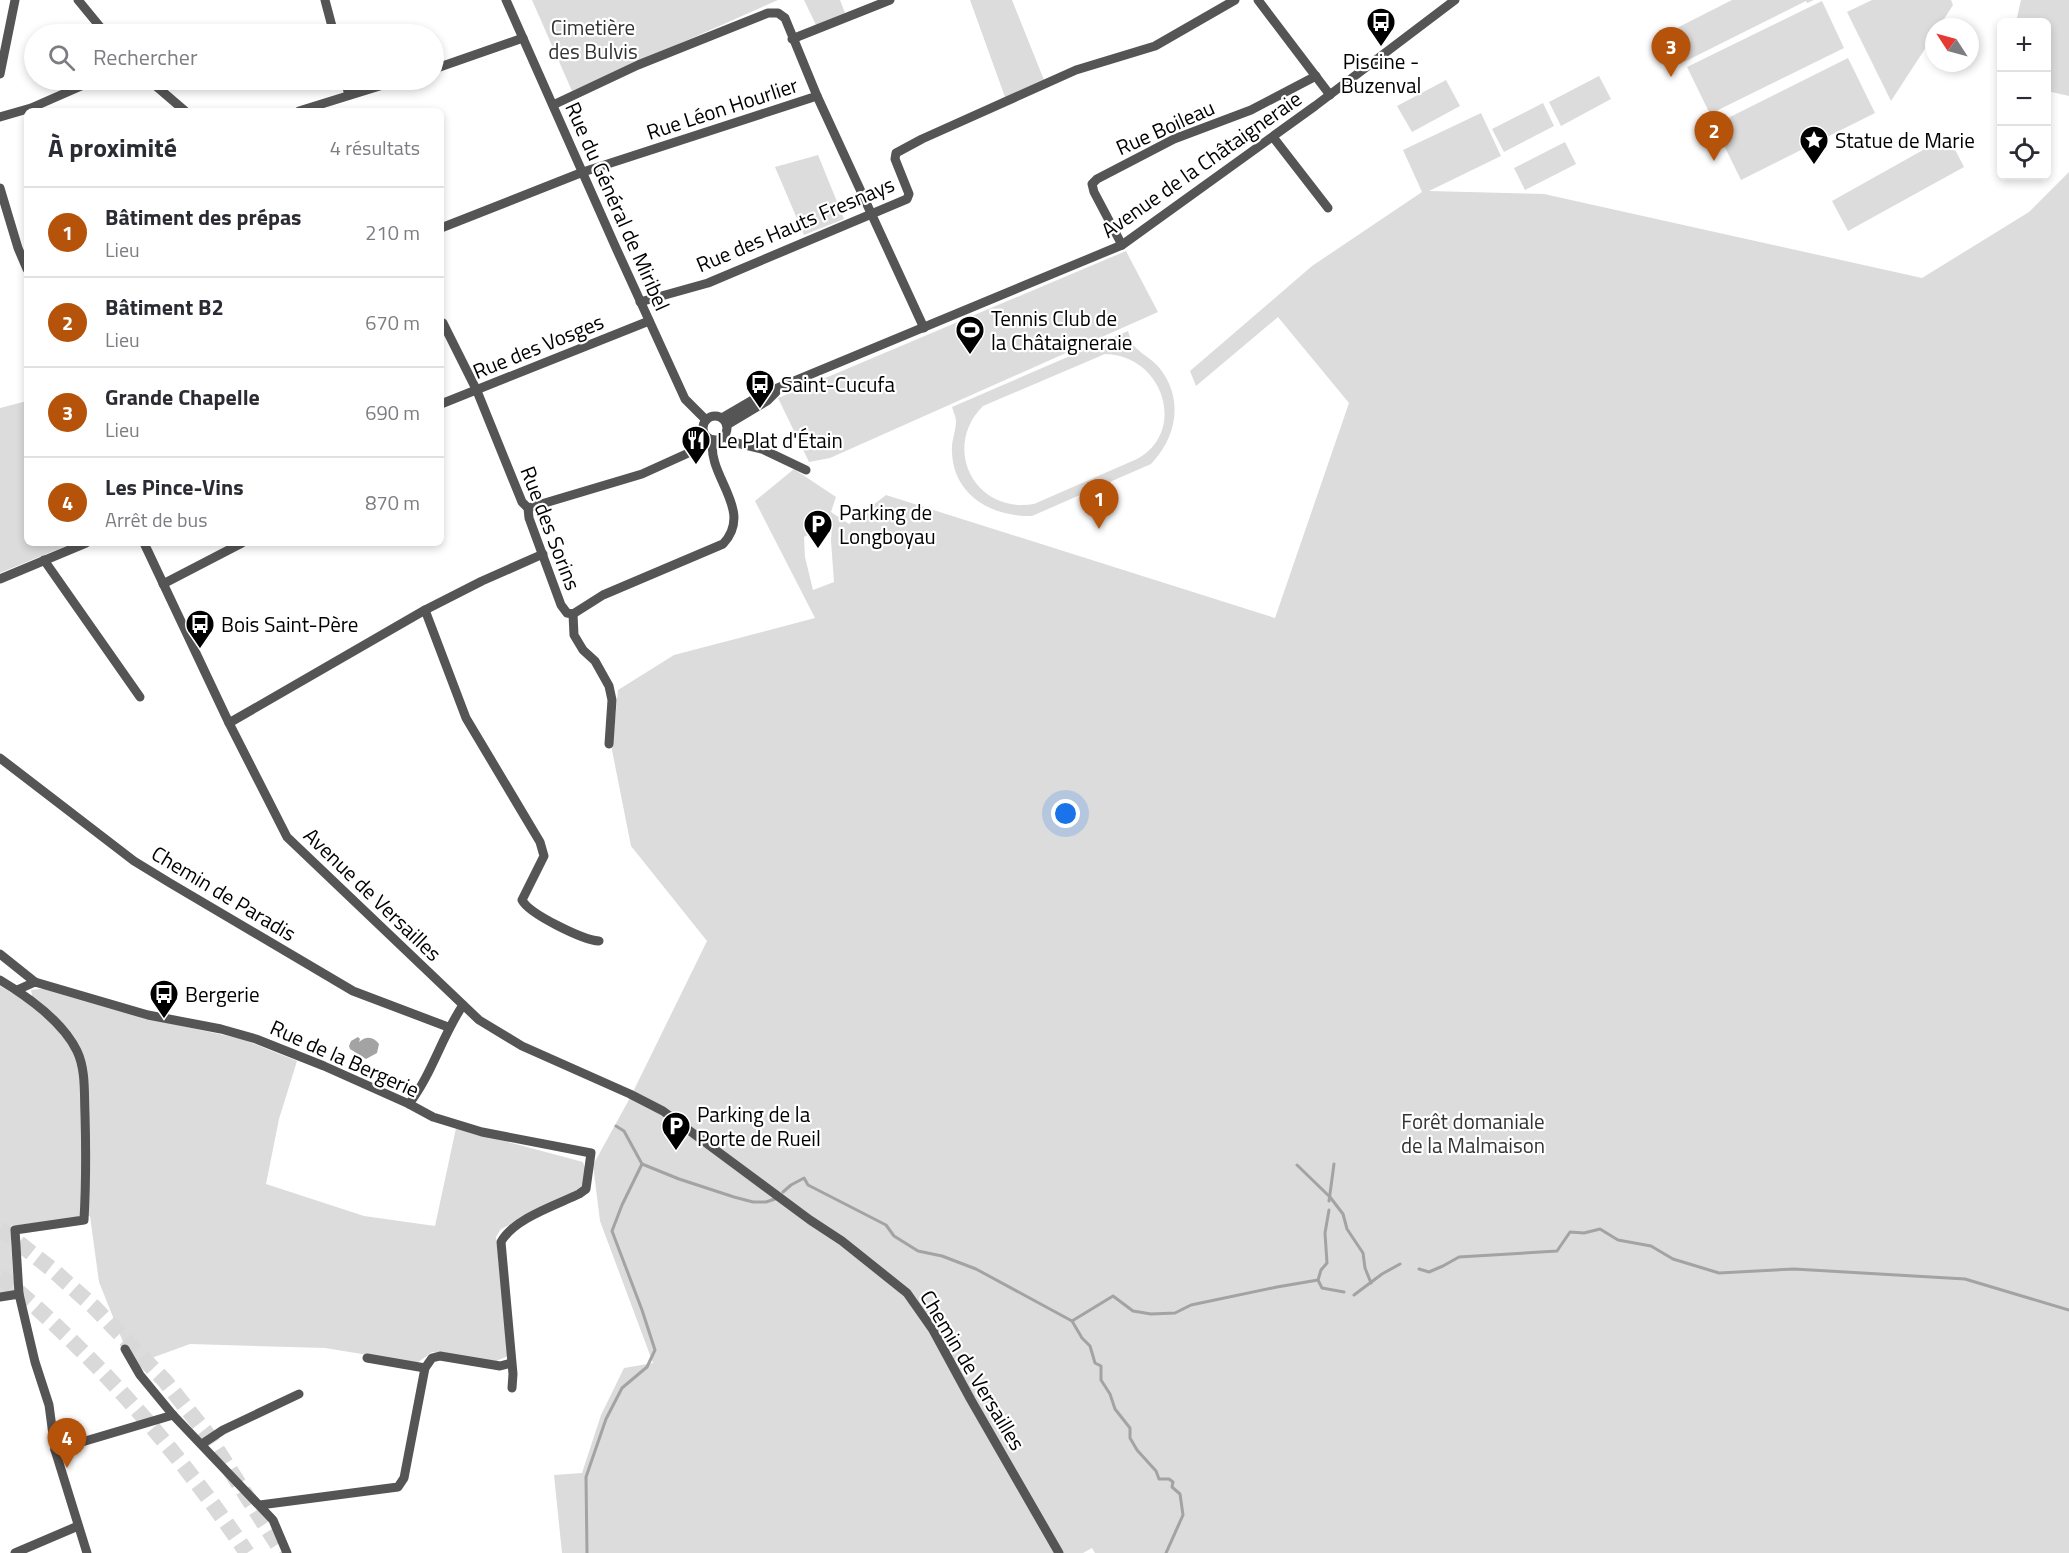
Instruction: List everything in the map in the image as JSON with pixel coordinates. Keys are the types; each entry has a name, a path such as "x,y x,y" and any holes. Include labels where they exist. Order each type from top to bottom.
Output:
{"street":[{"path":"0,74 15,0"},
{"path":"78,0 98,24"},
{"path":"325,0 331,24"},
{"name":"Rue du Général de Miribel","path":"506,0 685,399 706,420"},
{"path":"792,39 890,0"},
{"name":"Rue des Hauts Fresnays","path":"640,302 708,283 907,199 909,194 895,159 896,153 922,139 1076,70 1155,46 1235,0"},
{"path":"1258,0 1330,95"},
{"name":"Avenue de la Châtaigneraie","path":"725,422 763,394 1122,245 1273,137 1455,0"},
{"name":"Rue Léon Hourlier","path":"444,227 583,172 816,96 785,18 778,13 768,13 638,64 553,105"},
{"path":"444,66 523,38"},
{"name":"Rue Boileau","path":"1122,245 1094,192 1092,184 1096,179 1174,139 1251,110 1316,76"},
{"path":"32,108 72,90"},
{"path":"161,90 182,108"},
{"path":"348,90 349,95"},
{"path":"308,108 366,90"},
{"path":"816,96 924,328"},
{"path":"0,117 24,110"},
{"path":"1273,137 1328,208"},
{"path":"0,188 24,262"},
{"name":"Rue des Vosges","path":"444,403 649,321"},
{"name":"Rue des Sorins","path":"444,325 477,390 522,502 528,508 529,518 561,605 567,613 573,614 574,635 583,650 595,661 609,686 612,700 609,744"},
{"path":"711,417 725,422 724,437 719,440 710,439 704,433 706,420 711,417"},
{"path":"724,437 762,449 806,470"},
{"path":"528,508 642,474 695,450 710,439"},
{"path":"573,614 603,595 723,544 729,538 734,523 732,507 711,451 710,439"},
{"path":"0,579 79,546"},
{"name":"Avenue de Versailles","path":"145,546 229,723 287,837 479,1020 522,1046 586,1075"},
{"path":"163,584 237,546"},
{"path":"229,723 425,610 543,554"},
{"path":"44,560 140,696"},
{"path":"425,610 466,718 540,842 544,856 522,900 525,907 587,940 599,941"},
{"name":"Chemin de Paradis","path":"0,758 134,861 170,883 353,991 448,1027"},
{"path":"0,954 35,981 17,990"},
{"path":"0,980 17,990 65,1031 77,1051 84,1075 87,1171 84,1220 15,1230 19,1294 35,1362 49,1405 55,1450 87,1553"},
{"name":"Rue de la Bergerie","path":"35,981 148,1015 221,1029 256,1039 324,1066 433,1117 482,1132 591,1153 586,1189 516,1225 505,1234 501,1242 511,1363"},
{"path":"409,1104 448,1027 463,1005"},
{"name":"Chemin de Versailles","path":"586,1075 663,1111 810,1220 842,1241 907,1293 933,1330 1059,1553"},
{"path":"0,1297 19,1294"},
{"path":"125,1349 140,1375 173,1415 260,1505 278,1529 287,1553"},
{"path":"260,1505 398,1487 404,1478 425,1368 432,1358 440,1356 500,1366 511,1363 512,1388"},
{"path":"367,1358 425,1368"},
{"path":"202,1444 224,1430 299,1394"},
{"path":"55,1450 173,1415"},
{"path":"15,1553 78,1526"}],"green space":[{"name":"Cimetière des Bulvis","path":"532,0 778,0 572,91"},
{"path":"804,0 840,0 845,13 816,25"},
{"path":"970,0 1012,0 1044,80 1005,97"},
{"path":"1732,0 1814,0 1807,3 1806,1 1684,62 1669,32"},
{"path":"1872,0 1951,0 1953,5 1945,18 1925,18 1925,49 1891,101 1847,12"},
{"path":"2021,0 2069,0 2069,96 2051,92 2051,18 2017,18"},
{"path":"1822,1 1844,48 1710,114 1687,67"},
{"path":"1848,58 1875,113 1741,180 1714,125"},
{"path":"1599,76 1611,99 1561,126 1549,102"},
{"path":"1446,80 1460,106 1412,132 1397,106"},
{"path":"1543,103 1554,126 1504,152 1492,129"},
{"name":"Forêt domaniale de la Malmaison","path":"1481,113 1501,156 1429,191 1544,194 1922,278 2029,212 2069,172 2069,1553 1095,1553 1092,1548 1083,1553 562,1553 554,1475 582,1473 601,1415 624,1368 653,1363 600,1221 593,1165 631,1096 707,941 631,846 612,750 618,690 674,655 815,618 755,501 794,469 836,497 831,512 849,524 886,495 1275,618 1349,403 1278,317 1196,386 1190,371 1312,266 1422,192 1403,150","holes":["832,522 834,582 813,590 805,557 804,537"]},
{"path":"1948,136 1964,167 1848,231 1832,201"},
{"path":"1565,142 1576,164 1525,190 1514,168"},
{"path":"818,155 844,219 804,235 775,167"},
{"name":"Tennis Club de la Châtaigneraie","path":"1126,251 1158,312 830,458 809,462 778,398"},
{"path":"1128,331 1139,351 1161,370 1173,394 1175,407 1171,431 1166,443 1151,464 1032,516 1003,513 978,501 968,492 954,468 952,449 956,421 952,407","holes":["1105,354 1125,358 1142,367 1154,380 1162,396 1165,414 1162,431 1153,446 1137,459 1034,504 1013,504 995,499 981,488 971,474 965,458 965,440 971,423 983,406"]},
{"path":"24,402 24,546 66,546 0,573 0,408"},
{"path":"0,986 34,1006 31,990 48,988 150,1019 242,1039 297,1061 279,1119 266,1184 364,1216 435,1226 456,1128 583,1162 587,1175 586,1188 501,1229 496,1237 508,1356 494,1362 432,1352 417,1363 325,1348 190,1344 135,1364 123,1342 99,1282 90,1216 10,1226 14,1291 0,1293"}],"shaded area":[{"path":"358,1037 359,1042 369,1038 377,1041 379,1044 377,1053 366,1059 350,1049 351,1041"}],"waterway":[{"path":"616,1126 624,1131 642,1164 734,1197 753,1202 775,1199"},
{"path":"587,1553 586,1477 606,1419 622,1388 647,1367 655,1350 612,1231 642,1164"},
{"path":"1329,1201 1334,1164"},
{"path":"1297,1165 1330,1197 1343,1214 1347,1229 1363,1253 1365,1268 1371,1283"},
{"path":"783,1192 804,1178 808,1185 886,1225 894,1236 918,1251 942,1256 976,1269 1072,1321 1082,1338 1090,1346 1095,1363 1101,1366 1101,1380 1110,1394 1115,1409 1130,1428 1130,1438 1137,1450 1156,1471 1159,1479 1169,1479 1173,1482 1172,1487 1180,1494 1183,1515 1166,1553"},
{"path":"1318,1280 1321,1270 1327,1263 1325,1233 1329,1210"},
{"path":"1419,1269 1429,1272 1459,1257 1557,1251 1570,1232 1584,1233 1600,1229 1618,1240 1651,1246 1673,1259 1719,1273 1794,1269 1965,1279 2069,1310"},
{"path":"1354,1295 1400,1264"},
{"path":"1072,1321 1113,1296 1133,1311 1151,1314 1175,1313 1191,1305 1318,1280 1322,1288 1344,1292"}],"tunnel":[{"path":"0,1228 54,1271 95,1308 165,1381 207,1434 283,1553"},
{"path":"0,1276 69,1338 133,1405 193,1477 247,1553"}],"place":[{"name":"Piscine - Buzenval","path":"1381,48"},
{"name":"Grande Chapelle","path":"1671,77"},
{"name":"Bâtiment B2","path":"1714,161"},
{"name":"Statue de Marie","path":"1814,166"},
{"name":"Tennis Club de la Châtaigneraie","path":"970,356"},
{"name":"Saint-Cucufa","path":"760,410"},
{"name":"Le Plat d'Étain","path":"696,466"},
{"name":"Bâtiment des prépas","path":"1099,529"},
{"name":"Parking de Longboyau","path":"818,550"},
{"name":"Bois Saint-Père","path":"200,650"},
{"name":"Bergerie","path":"164,1020"},
{"name":"Parking de la Porte de Rueil","path":"676,1152"},
{"name":"Les Pince-Vins","path":"67,1468"}]}
